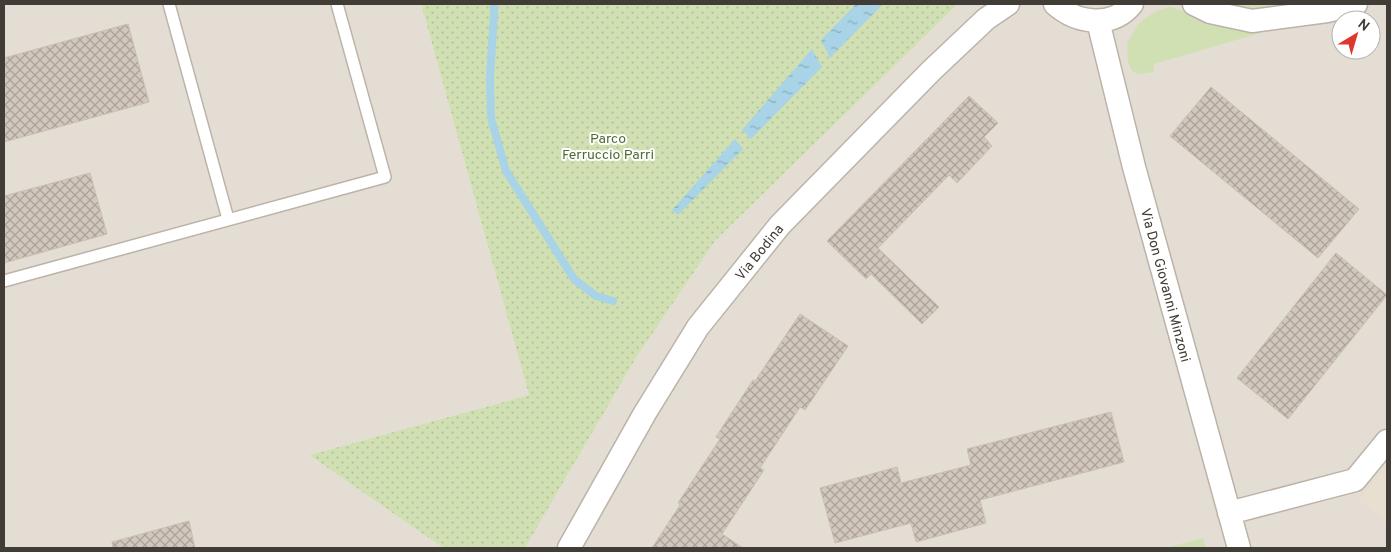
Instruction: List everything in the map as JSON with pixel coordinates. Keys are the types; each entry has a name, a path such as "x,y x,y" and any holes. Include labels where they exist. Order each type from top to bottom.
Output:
{"street":[{"name":"Via Bodina","path":"569,548 640,422 698,327 774,232 931,71 986,19 1008,4"},
{"path":"1055,4 1064,13 1081,19 1098,21 1114,17 1132,4"},
{"path":"1194,4 1210,12 1252,21 1356,4"},
{"name":"Via Don Giovanni Minzoni","path":"1098,21 1134,167 1238,548"},
{"path":"1229,513 1354,480 1387,441"}],"lane":[{"path":"169,4 228,219"},
{"path":"4,281 385,177 337,4"}],"shaded area":[{"path":"4,4 421,4 529,395 309,455 443,548 4,548"},
{"path":"958,4 1387,4 1387,548 525,548 636,358 715,241"},
{"path":"1387,464 1387,523 1358,500"}],"green space":[{"name":"Parco Ferruccio Parri","path":"421,4 958,4 715,241 636,358 525,548 443,548 309,455 529,395"},
{"path":"1216,4 1280,4 1258,8 1256,15"},
{"path":"1170,7 1260,33 1154,64 1154,72 1138,74 1132,71 1128,63 1127,43 1140,22 1158,10"},
{"path":"1203,538 1206,548 1165,548"}],"water":[{"path":"856,4 883,4 830,58 821,40"},
{"path":"812,49 822,67 751,139 742,130"},
{"path":"735,139 743,149 678,215 672,210"}],"building":[{"path":"128,24 149,102 4,142 4,58"},
{"path":"1211,87 1359,209 1318,258 1170,136"},
{"path":"969,96 998,123 984,137 992,146 957,183 949,175 878,248 939,307 922,324 871,274 866,279 827,241"},
{"path":"90,173 107,234 4,263 4,196"},
{"path":"1336,253 1387,295 1288,419 1237,378"},
{"path":"800,314 848,346 805,410 800,407 760,468 764,470 722,534 743,548 652,548 680,505 678,503 720,439 716,437 753,380 755,381"},
{"path":"1111,412 1124,462 980,500 986,523 916,542 911,523 835,543 820,488 897,467 901,483 971,465 967,449"},
{"path":"189,521 195,548 113,548 112,542"}],"waterway":[{"path":"494,4 490,77 491,118 506,171 574,279 596,296 613,301"}]}
